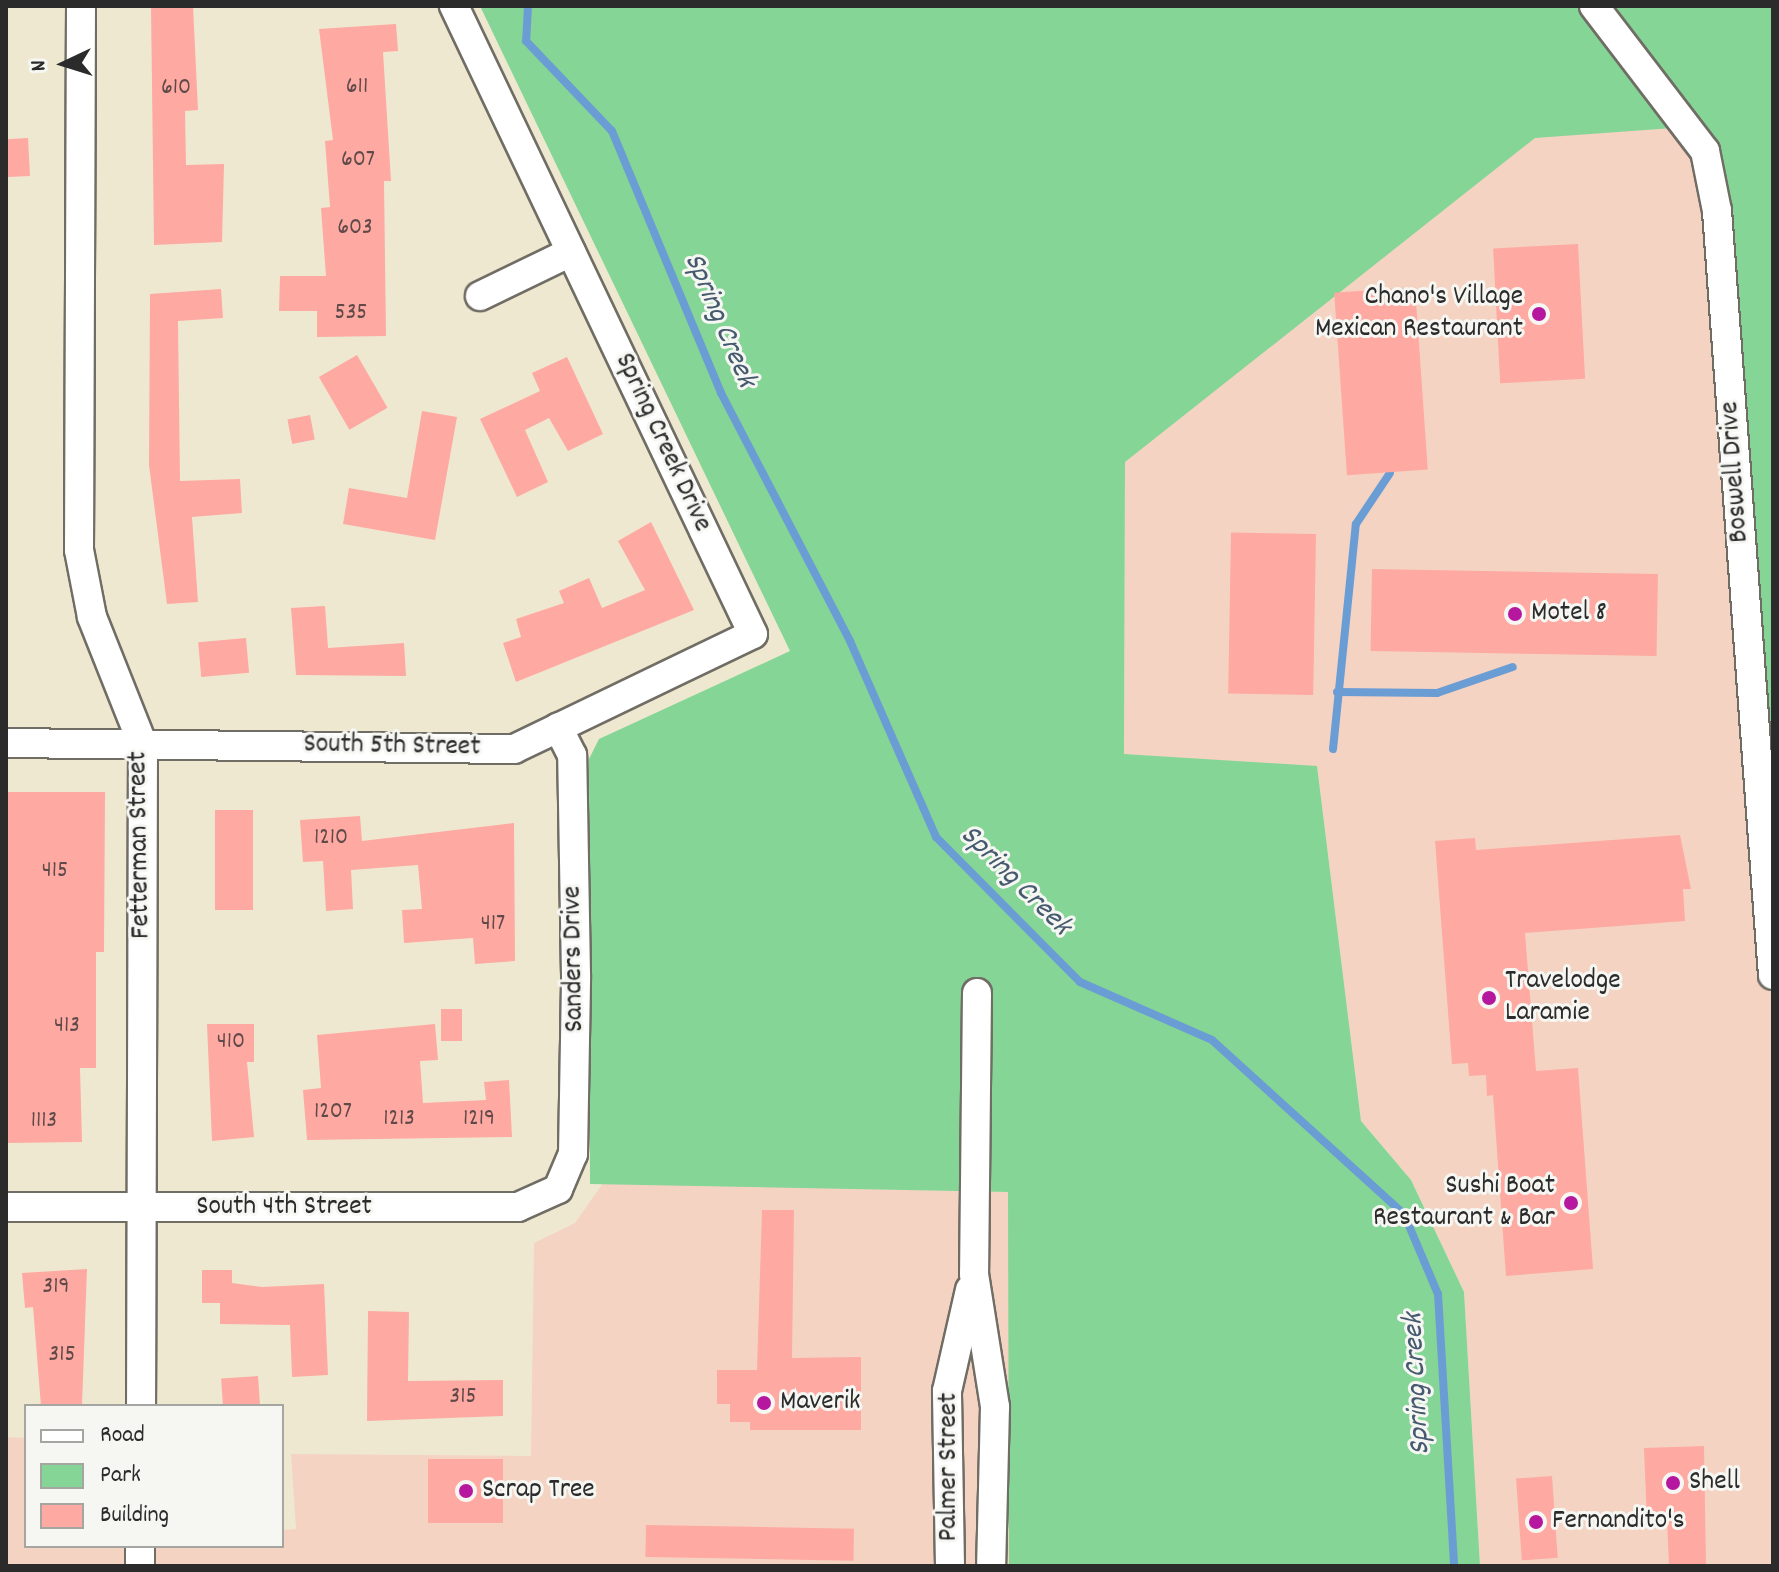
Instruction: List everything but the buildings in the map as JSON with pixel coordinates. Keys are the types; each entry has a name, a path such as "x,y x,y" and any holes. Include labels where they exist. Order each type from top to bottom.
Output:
{"street":[{"name":"Fetterman Street","path":"81,6 79,550 92,617 143,745 141,1404"},
{"name":"Spring Creek Drive","path":"454,6 753,634"},
{"name":"Boswell Drive","path":"1594,6 1705,151 1717,211 1773,975"},
{"path":"480,296 571,252"},
{"name":"South 5th Street","path":"6,743 514,749 753,634"},
{"name":"Sanders Drive","path":"558,727 572,755 576,991 573,1154 558,1189"},
{"name":"Palmer Street","path":"977,993 974,1274 995,1407 991,1566"},
{"name":"South 4th Street","path":"6,1207 518,1207 558,1189"},
{"name":"Palmer Street","path":"950,1566 947,1391 974,1274"}],"shaded area":[{"path":"1687,127 1705,151 1773,975 1773,1566 1480,1566 1464,1292 1411,1180 1361,1121 1317,767 1124,754 1125,462 1274,336 1535,137"},
{"path":"603,1183 1009,1192 1009,1566 6,1566 6,1437 24,1438 24,1548 284,1548 284,1530 296,1529 291,1454 531,1456 534,1243 575,1223"}],"green space":[{"path":"480,6 1773,6 1773,975 1717,211 1687,127 1535,138 1125,462 1124,754 1317,766 1361,1121 1411,1180 1464,1292 1480,1566 1009,1566 1008,1192 590,1184 589,759 599,739 790,651"}],"waterway":[{"name":"Spring Creek","path":"528,6 526,41 612,131 721,393 850,641 936,837 1080,982 1212,1040 1404,1214 1438,1294 1454,1566"},
{"path":"1333,749 1356,524 1390,473"},
{"path":"1337,692 1437,693 1513,667"}],"place":[{"name":"Chano's Village Mexican Restaurant","path":"1539,314"},
{"name":"Motel 8","path":"1515,614"},
{"name":"Travelodge Laramie","path":"1489,998"},
{"name":"Sushi Boat Restaurant & Bar","path":"1571,1203"},
{"name":"Maverik","path":"764,1403"},
{"name":"Shell","path":"1673,1483"},
{"name":"Scrap Tree","path":"466,1491"},
{"name":"Fernandito's","path":"1536,1522"}]}
